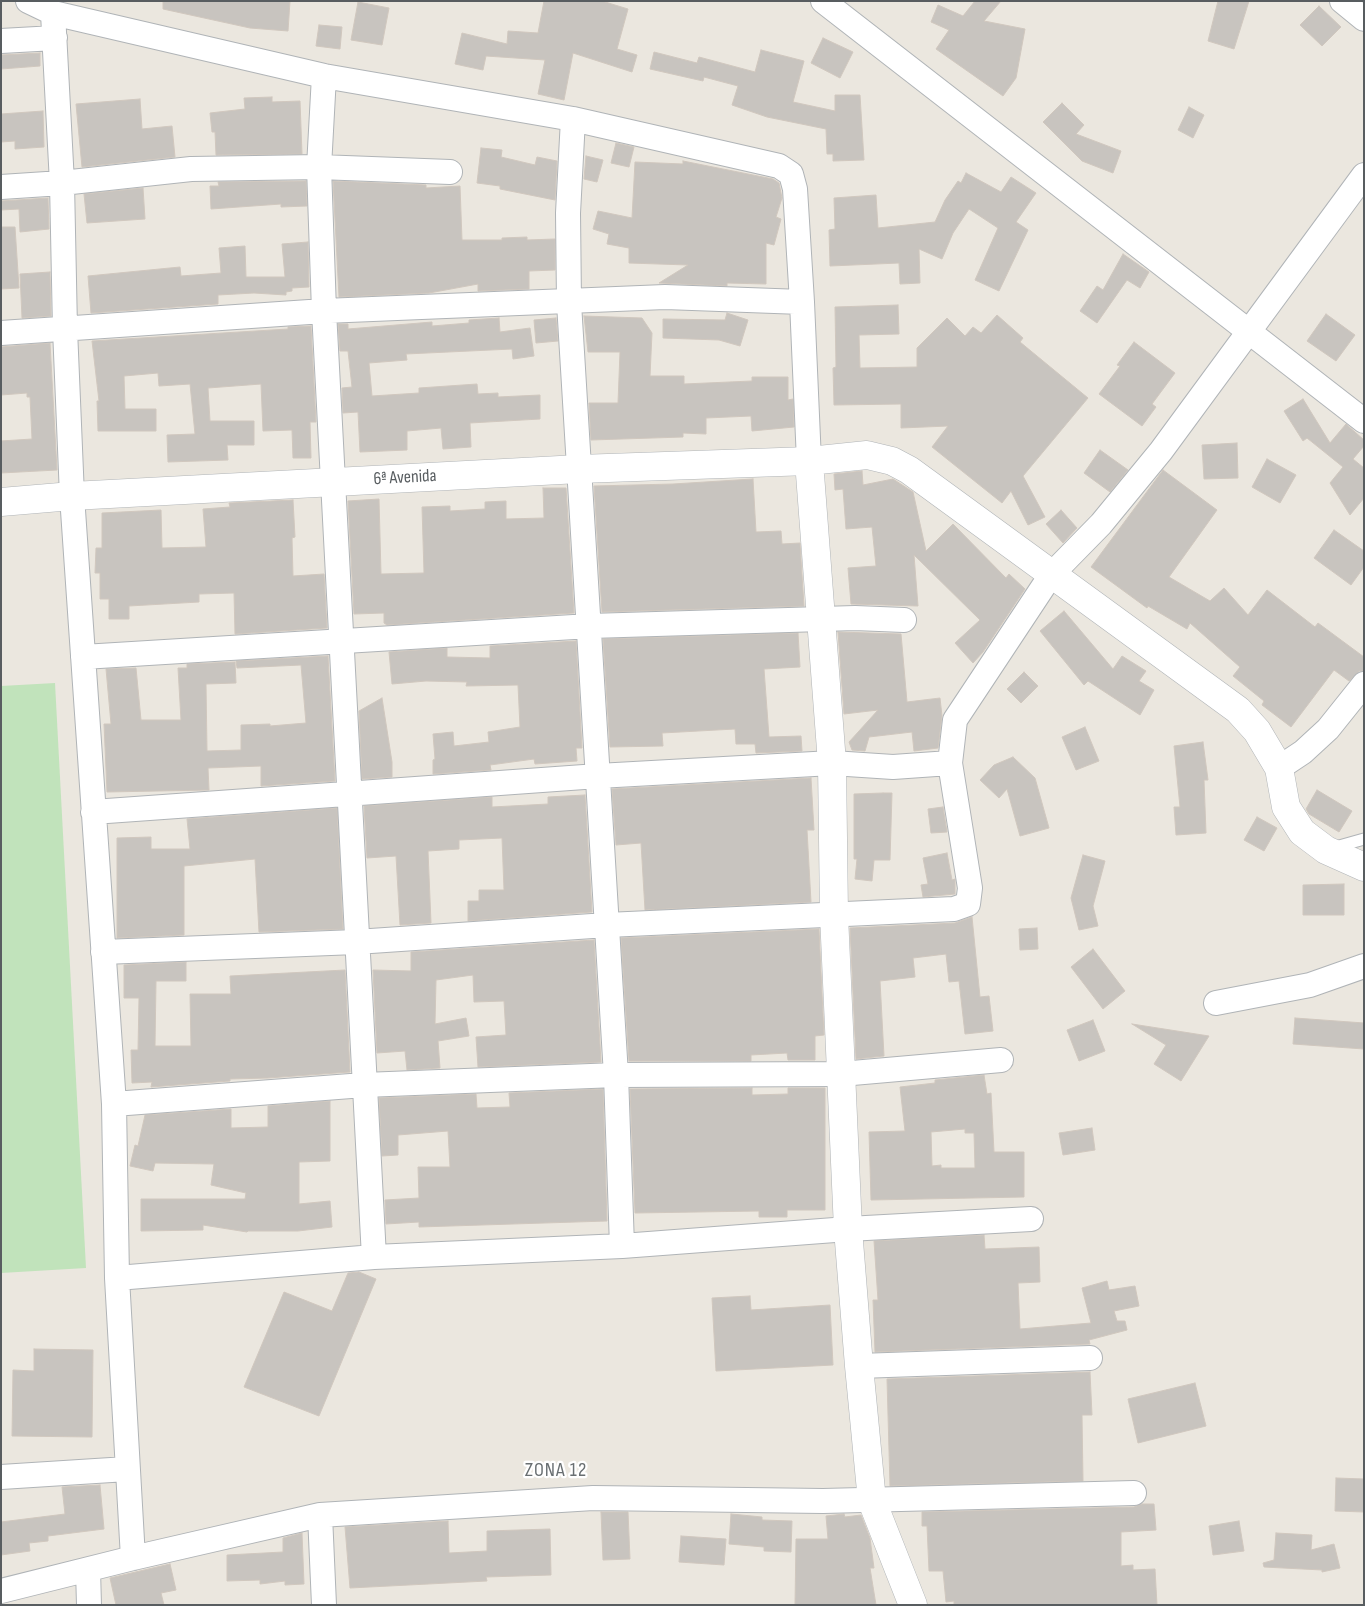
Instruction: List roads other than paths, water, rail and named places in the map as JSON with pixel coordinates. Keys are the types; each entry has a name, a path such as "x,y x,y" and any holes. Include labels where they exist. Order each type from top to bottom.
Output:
{"street":[{"path":"28,1 53,13 324,76 573,119 779,166 791,174 795,190 819,619 832,763 834,915 848,1229 859,1366 872,1501 913,1605"},
{"path":"823,1 1364,421"},
{"path":"1342,1 1364,18"},
{"path":"53,13 62,183 65,329 72,496 114,1104 118,1278 133,1558"},
{"path":"1,41 55,38"},
{"path":"324,76 319,167 324,311 374,1257"},
{"path":"573,119 568,213 569,303 616,1075 622,1246"},
{"path":"1,187 62,183 192,169 319,167 450,172"},
{"path":"103,952 356,942 606,925 954,909 968,904 970,888 950,763 955,720 1051,575 1101,524 1161,450 1364,175"},
{"path":"1,333 324,311 569,303 665,297 802,302"},
{"name":"6ª Avenida","path":"1,502 72,496 579,469 809,461 868,455 892,461 909,470 1238,710 1257,731 1279,768"},
{"path":"83,658 590,626 819,619 904,620"},
{"path":"1364,684 1328,729 1304,752 1279,768 1286,807 1302,832 1326,850 1364,867"},
{"path":"93,812 348,792 598,776 832,763 893,767 950,763"},
{"path":"1216,1003 1310,985 1364,966"},
{"path":"114,1104 364,1085 616,1075 842,1074 1001,1060"},
{"path":"118,1278 374,1257 622,1246 848,1229 1031,1218"},
{"path":"859,1366 1090,1358"},
{"path":"1,1477 127,1470"},
{"path":"1,1592 133,1558 320,1515 593,1498 872,1501 1134,1493"},
{"path":"320,1515 324,1605"},
{"path":"88,1570 90,1605"}],"lane":[{"path":"1326,850 1364,838"}],"district":[{"name":"ZONA 12","path":"556,1471"}]}
